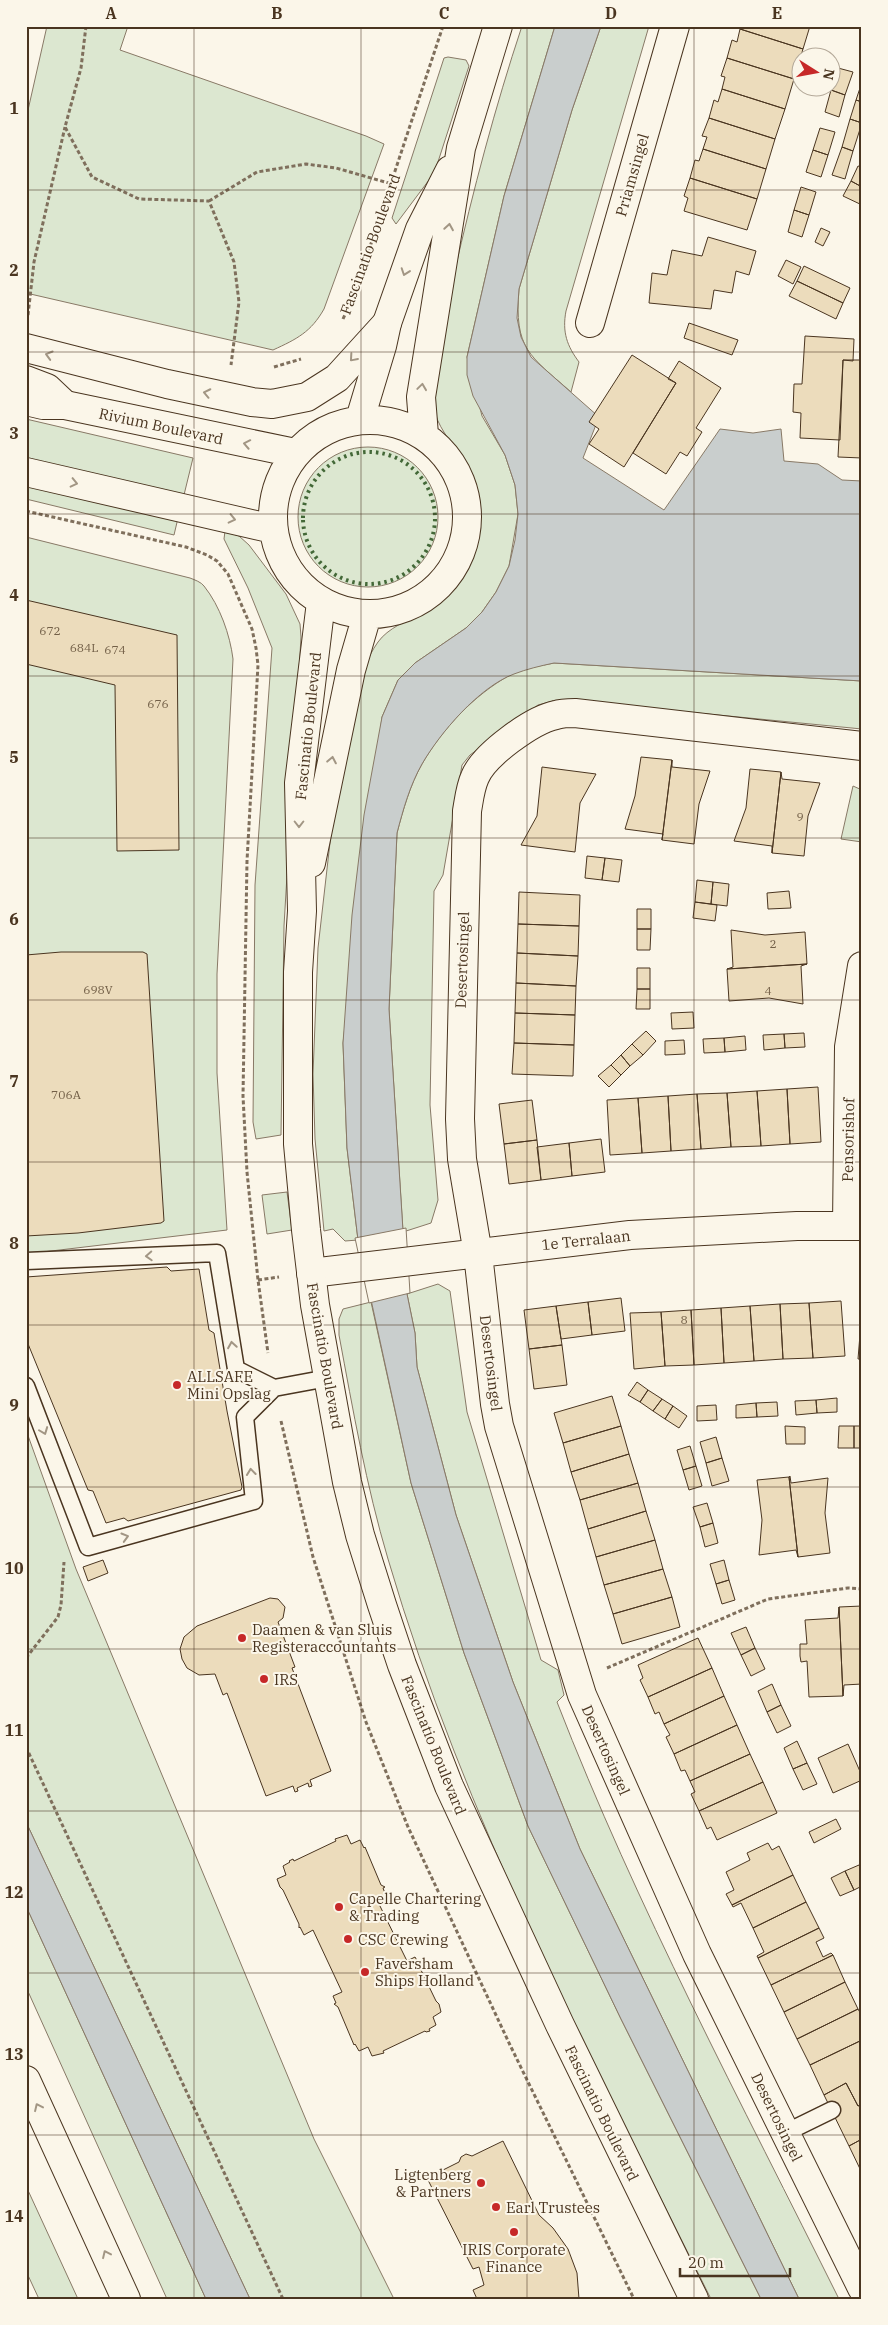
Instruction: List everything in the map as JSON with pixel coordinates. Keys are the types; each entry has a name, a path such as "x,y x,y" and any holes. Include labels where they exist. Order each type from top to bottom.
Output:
{"main road":[{"path":"424,435 420,397 461,148 498,26"},
{"name":"Priamsingel","path":"590,323 675,26"},
{"path":"360,419 387,323 420,229 461,148"},
{"path":"26,348 167,384 252,402 272,404 307,397 337,378 387,323"},
{"path":"26,380 47,388 65,405"},
{"name":"Rivium Boulevard","path":"26,402 44,405 65,405 295,453"},
{"path":"360,419 382,419 397,423 424,435 442,450 455,469 464,490 468,512 466,535 459,557 447,577 431,593 411,605 390,612 367,615 343,611 321,602 303,588 288,571 278,551 272,529 273,502 281,476 295,453 314,436 336,425 360,419"},
{"path":"26,472 272,529"},
{"name":"Fascinatio Boulevard","path":"321,602 299,783 302,911 298,972 298,1144 311,1273 347,1482 360,1535 402,1665 449,1786 551,2007 694,2299"},
{"name":"Fascinatio Boulevard","path":"302,911 345,697 367,615"},
{"name":"Desertosingel","path":"862,746 575,713 555,714 528,727 484,763 475,776 467,811 461,1006 460,1139 478,1254 499,1426 577,1681 697,1954 862,2288"},
{"name":"Pensorishof","path":"854,1226 849,1047 862,966"},
{"name":"1e Terralaan","path":"311,1273 640,1234 788,1226 854,1226"},
{"path":"26,2080 126,2299"}],"lane":[{"path":"26,1261 217,1253 236,1369 274,1388"},
{"path":"26,1386 88,1547 254,1501 245,1417 274,1388 328,1378"},
{"path":"785,2133 832,2110"}],"path":[{"path":"28,317 34,262 65,127 81,68 86,26"},
{"name":"Fascinatio Boulevard","path":"338,327 356,292 443,26"},
{"path":"65,127 92,177 139,198 209,201 257,172 306,164 336,168 392,184"},
{"path":"209,201 234,262 238,302 230,366"},
{"path":"270,368 308,355"},
{"path":"26,511 186,547 208,555 216,515"},
{"path":"26,1658 58,1617 61,1605 64,1555"},
{"path":"577,1681 768,1600 848,1588 862,1589"},
{"path":"26,1747 283,2299"}],"green space":[{"path":"47,26 128,26 120,50 384,144 324,309 314,324 303,334 273,350 26,293 26,119"},
{"path":"522,26 555,26 504,196 467,357 482,416 505,455 515,485 518,514 509,566 496,592 482,612 466,628 415,663 398,680 382,717 343,1043 347,1148 358,1240 345,1241 333,1229 324,1231 315,1139 313,1074 318,948 332,825 363,668 382,637 398,625 439,601 447,593 461,576 474,547 478,524 475,488 467,466 444,433 435,414 433,390 435,356 477,180"},
{"path":"601,26 649,26 566,311 566,338 579,362 571,392 544,369 527,349 519,325 519,289 572,110"},
{"path":"444,58 466,60 469,66 436,168 396,224 392,218"},
{"path":"26,419 193,458 183,499 26,461"},
{"path":"368,447 382,448 395,452 407,458 418,467 427,478 433,490 437,503 437,531 433,544 427,556 418,567 407,576 395,582 382,586 368,587 354,586 341,582 329,576 318,567 309,556 303,544 299,531 298,517 299,503 303,490 309,478 318,467 329,458 341,452 354,448"},
{"path":"26,484 178,518 174,535 26,499"},
{"path":"225,531 239,536 249,545 286,594 300,624 301,637 284,926 281,1135 256,1139 253,1122 255,885 272,648 248,588 224,539"},
{"path":"26,537 196,580 203,585 215,602 227,631 233,659 217,974 217,1073 227,1230 26,1254"},
{"path":"554,663 862,681 862,729 574,701 553,701 538,705 470,755 462,765 443,875 434,891 430,1105 438,1200 431,1223 403,1232 389,1009 397,833 399,824 410,789 422,764 439,738 460,714 484,692 510,675 526,669"},
{"path":"853,786 862,790 862,842 841,839"},
{"path":"287,1192 292,1230 267,1234 262,1195"},
{"path":"438,1284 450,1291 467,1412 541,1660 558,1670 564,1695 557,1702 621,1854 691,2004 839,2299 799,2299 580,1849 513,1682 456,1515 417,1367 415,1333 407,1294"},
{"path":"371,1302 411,1483 464,1653 528,1826 621,2019 761,2299 711,2299 533,1936 454,1750 419,1655 380,1531 360,1447 339,1335 339,1319 343,1309"},
{"path":"26,1430 76,1569 314,2139 394,2299 250,2299 26,1822"},
{"path":"26,1906 206,2299 167,2299 26,1987"},
{"path":"26,2186 78,2299 39,2299 26,2271"}],"shaded area":[{"path":"555,26 601,26 572,110 519,289 517,318 521,337 531,357 599,417 583,458 664,510 720,429 753,433 781,429 784,461 818,464 842,480 862,481 862,681 554,663 514,674 487,689 462,712 439,739 414,780 397,833 389,1009 407,1294 415,1333 417,1367 456,1515 513,1682 580,1849 799,2299 761,2299 621,2019 528,1826 464,1653 411,1483 358,1240 347,1148 343,1043 352,915 364,815 382,717 398,680 415,663 466,628 482,612 496,592 509,566 515,540 518,514 515,485 505,455 473,396 467,375 467,357 504,196"},
{"path":"26,1822 250,2299 206,2299 26,1906"}],"pier":[{"path":"406,1228 410,1293 369,1303 355,1238"}],"building":[{"path":"741,26 810,26 803,48 740,29"},
{"path":"740,29 800,48 790,48 790,78 727,58 732,40 737,42"},
{"path":"727,58 790,78 790,92 785,109 722,89 725,77 721,76"},
{"path":"840,69 853,72 845,95 840,93"},
{"path":"862,82 862,102 856,100"},
{"path":"722,89 785,109 775,139 709,118 714,100 718,102"},
{"path":"840,93 845,95 839,117 825,112 829,98 840,98"},
{"path":"856,100 862,102 862,123 850,119"},
{"path":"709,118 775,139 766,169 703,149 707,137 702,136"},
{"path":"850,119 862,123 853,151 842,147"},
{"path":"820,128 835,132 828,155 813,150"},
{"path":"842,147 853,151 845,179 832,175"},
{"path":"703,149 766,169 757,199 690,178 695,160 699,161"},
{"path":"813,150 828,155 821,177 806,172"},
{"path":"858,166 862,167 862,187 851,181"},
{"path":"690,178 757,199 747,230 684,211 688,198 684,196"},
{"path":"851,181 862,187 862,205 843,196"},
{"path":"801,187 816,192 809,215 794,210"},
{"path":"794,210 809,215 802,237 788,232"},
{"path":"821,228 830,232 823,246 815,242"},
{"path":"708,237 756,251 749,275 736,271 732,293 714,290 711,309 649,303 652,273 667,275 672,250 702,256"},
{"path":"786,260 801,267 793,284 778,276"},
{"path":"804,266 850,288 843,303 797,281"},
{"path":"797,281 843,303 836,319 789,296"},
{"path":"689,323 738,340 732,355 684,338"},
{"path":"805,336 854,339 853,361 843,360 840,440 800,438 801,413 793,412 794,384 802,384"},
{"path":"632,355 676,383 624,467 589,444 599,429 589,422"},
{"path":"843,360 862,360 862,458 838,457"},
{"path":"679,361 721,388 696,428 702,432 687,456 680,452 666,474 633,453 676,383 668,379"},
{"path":"26,600 177,635 179,850 117,851 115,685 26,664"},
{"path":"641,757 672,760 663,834 625,829 635,796"},
{"path":"672,760 672,767 710,771 699,804 694,844 662,840"},
{"path":"542,767 596,774 580,803 575,852 521,845 537,816"},
{"path":"750,769 781,772 772,853 772,846 734,841 746,808"},
{"path":"781,772 782,779 820,783 808,816 804,856 772,853"},
{"path":"587,856 605,858 602,880 585,878"},
{"path":"605,858 622,860 619,882 602,880"},
{"path":"697,880 713,882 711,904 695,902"},
{"path":"713,882 729,884 727,906 711,904"},
{"path":"789,891 791,908 768,909 767,893"},
{"path":"519,892 580,895 579,926 518,924"},
{"path":"695,902 717,905 715,921 693,918"},
{"path":"637,909 651,909 651,929 637,929"},
{"path":"518,924 579,926 578,956 517,953"},
{"path":"637,929 651,929 650,950 637,950"},
{"path":"731,930 765,935 805,932 807,964 727,969 733,967"},
{"path":"61,952 143,952 147,954 164,1221 161,1223 78,1233 26,1236 26,955"},
{"path":"517,953 578,956 576,986 516,983"},
{"path":"807,964 801,966 803,1004 769,998 729,1001 727,969"},
{"path":"637,968 650,968 650,989 637,989"},
{"path":"516,983 576,986 575,1015 515,1013"},
{"path":"637,989 650,989 650,1009 636,1009"},
{"path":"693,1012 694,1028 672,1029 671,1013"},
{"path":"515,1013 575,1015 574,1045 514,1043"},
{"path":"646,1031 656,1041 643,1055 632,1044"},
{"path":"804,1033 805,1047 785,1048 784,1034"},
{"path":"784,1034 785,1048 764,1050 763,1035"},
{"path":"745,1036 746,1050 725,1052 724,1038"},
{"path":"724,1038 725,1052 704,1053 703,1039"},
{"path":"684,1040 685,1054 665,1055 665,1041"},
{"path":"514,1043 574,1045 573,1076 512,1074"},
{"path":"632,1044 643,1055 630,1066 621,1055"},
{"path":"621,1055 630,1066 621,1075 611,1065"},
{"path":"611,1065 621,1075 609,1087 598,1076"},
{"path":"818,1087 821,1142 790,1144 787,1089"},
{"path":"787,1089 790,1144 761,1146 757,1091"},
{"path":"757,1091 761,1146 731,1147 727,1093"},
{"path":"727,1093 731,1147 701,1149 697,1094"},
{"path":"697,1094 701,1149 671,1151 668,1096"},
{"path":"668,1096 671,1151 642,1153 638,1098"},
{"path":"638,1098 642,1153 610,1155 607,1100"},
{"path":"532,1100 537,1140 504,1144 499,1104"},
{"path":"601,1139 605,1172 572,1176 569,1143"},
{"path":"537,1140 541,1180 509,1184 504,1144"},
{"path":"569,1143 572,1176 541,1180 537,1147"},
{"path":"167,1267 171,1271 199,1269 209,1330 214,1333 242,1487 241,1490 128,1521 124,1518 106,1523 93,1491 88,1490 26,1339 26,1277"},
{"path":"621,1298 625,1331 592,1335 588,1302"},
{"path":"841,1301 845,1356 813,1358 809,1303"},
{"path":"588,1302 592,1335 561,1339 556,1306"},
{"path":"809,1303 813,1358 783,1359 780,1304"},
{"path":"780,1304 783,1359 754,1361 750,1306"},
{"path":"556,1306 562,1345 529,1349 524,1310"},
{"path":"750,1306 754,1361 724,1363 721,1308"},
{"path":"721,1308 724,1363 694,1365 691,1310"},
{"path":"691,1310 694,1365 665,1366 661,1312"},
{"path":"862,1310 862,1359 858,1359"},
{"path":"661,1312 665,1366 634,1369 630,1313"},
{"path":"562,1345 567,1385 534,1389 529,1349"},
{"path":"637,1382 648,1390 640,1402 628,1395"},
{"path":"648,1390 662,1399 653,1411 640,1402"},
{"path":"612,1396 621,1426 563,1443 554,1413"},
{"path":"837,1398 837,1412 817,1413 816,1400"},
{"path":"662,1399 673,1406 665,1419 653,1411"},
{"path":"816,1400 817,1413 796,1415 795,1401"},
{"path":"777,1402 778,1416 757,1417 756,1403"},
{"path":"756,1403 757,1417 736,1418 736,1405"},
{"path":"716,1405 717,1420 697,1421 697,1406"},
{"path":"673,1406 687,1416 679,1428 665,1419"},
{"path":"621,1426 629,1454 571,1472 563,1443"},
{"path":"785,1426 805,1427 805,1444 786,1444"},
{"path":"839,1426 854,1426 854,1448 838,1448"},
{"path":"854,1426 862,1426 862,1448 854,1448"},
{"path":"716,1437 722,1458 706,1463 700,1442"},
{"path":"690,1446 696,1466 683,1470 677,1450"},
{"path":"629,1454 638,1483 580,1500 571,1472"},
{"path":"722,1458 729,1481 712,1486 706,1463"},
{"path":"696,1466 702,1486 689,1490 683,1470"},
{"path":"790,1476 791,1483 828,1478 825,1513 830,1553 798,1557"},
{"path":"789,1477 798,1557 796,1550 759,1555 762,1520 757,1480"},
{"path":"638,1483 646,1511 588,1529 580,1500"},
{"path":"707,1503 713,1523 700,1527 693,1507"},
{"path":"646,1511 655,1540 596,1557 588,1529"},
{"path":"713,1523 718,1543 705,1547 700,1527"},
{"path":"655,1540 663,1569 604,1585 596,1557"},
{"path":"103,1560 108,1573 88,1581 83,1567"},
{"path":"724,1560 729,1580 716,1584 710,1564"},
{"path":"663,1569 672,1597 613,1614 604,1585"},
{"path":"729,1580 735,1600 722,1604 716,1584"},
{"path":"672,1597 680,1627 622,1644 613,1614"},
{"path":"270,1598 278,1599 285,1607 283,1618 278,1622 295,1667 292,1668 331,1771 310,1780 312,1786 309,1787 308,1783 297,1788 298,1791 295,1792 293,1786 266,1796 227,1693 223,1695 215,1674 199,1675 187,1668 182,1659 180,1649 184,1637 197,1626"},
{"path":"862,1606 862,1684 844,1685 843,1696 839,1607"},
{"path":"839,1607 843,1696 809,1697 807,1661 801,1662 800,1656 800,1644 807,1644 805,1620 838,1618"},
{"path":"746,1627 755,1648 741,1655 731,1633"},
{"path":"698,1638 712,1668 648,1697 640,1680 643,1678 638,1665"},
{"path":"755,1648 765,1669 751,1676 741,1655"},
{"path":"712,1668 724,1696 664,1724 659,1712 655,1714 648,1697"},
{"path":"772,1684 781,1705 767,1712 758,1691"},
{"path":"724,1696 737,1725 674,1754 666,1737 670,1735 664,1724"},
{"path":"781,1705 791,1726 777,1733 767,1712"},
{"path":"737,1725 750,1754 690,1781 685,1770 681,1771 674,1754"},
{"path":"797,1741 807,1763 793,1769 784,1748"},
{"path":"848,1744 862,1780 833,1793 818,1758"},
{"path":"750,1754 763,1782 699,1811 691,1794 695,1792 690,1781"},
{"path":"807,1763 817,1784 803,1790 793,1769"},
{"path":"763,1782 777,1813 717,1840 711,1827 707,1829 699,1811"},
{"path":"836,1819 841,1829 814,1843 809,1832"},
{"path":"347,1835 351,1844 360,1840 365,1847 381,1885 385,1887 383,1888 386,1896 377,1900 407,1961 415,1957 422,1967 420,1968 439,2004 441,2012 433,2017 436,2025 429,2029 430,2031 425,2031 383,2051 384,2053 372,2056 368,2047 359,2051 354,2045 338,2007 334,2004 336,2003 333,1996 342,1992 313,1930 304,1935 299,1928 299,1924 277,1879 286,1875 283,1866 289,1861 293,1859 294,1861 336,1841 335,1839"},
{"path":"768,1843 772,1850 779,1846 793,1875 732,1905 726,1894 734,1890 726,1872 750,1860 747,1853"},
{"path":"859,1865 862,1871 862,1886 854,1890 845,1871"},
{"path":"845,1871 854,1890 840,1896 831,1878"},
{"path":"793,1875 806,1902 753,1928 741,1903 733,1907 732,1905"},
{"path":"806,1902 819,1928 758,1958 757,1956 764,1952 753,1928"},
{"path":"819,1928 824,1938 816,1942 823,1957 831,1953 833,1955 771,1985 758,1958"},
{"path":"833,1955 845,1982 784,2012 771,1985"},
{"path":"845,1982 858,2009 797,2039 784,2012"},
{"path":"858,2009 862,2016 862,2040 810,2065 797,2039"},
{"path":"862,2040 862,2104 858,2106 846,2083 824,2095 810,2065"},
{"path":"846,2083 858,2106 862,2104 862,2139 849,2146 824,2095"},
{"path":"862,2139 862,2173 849,2146"},
{"path":"503,2141 539,2215 553,2228 568,2249 577,2273 579,2299 477,2299 473,2290 484,2285 479,2267 473,2269 427,2178 459,2162 461,2157 466,2154 472,2156"}],"hedge":[{"path":"369,452 382,453 394,457 416,471 430,493 434,505 435,518 434,531 430,543 416,565 394,579 382,583 369,584 356,583 344,579 322,565 308,543 304,531 303,518 304,505 308,493 322,471 344,457 356,453 369,452"}],"place":[{"name":"ALLSAFE Mini Opslag","path":"177,1385"},
{"name":"Daamen & van Sluis Registeraccountants","path":"242,1638"},
{"name":"IRS","path":"264,1679"},
{"name":"Capelle Chartering & Trading","path":"339,1907"},
{"name":"CSC Crewing","path":"348,1939"},
{"name":"Faversham Ships Holland","path":"365,1972"},
{"name":"Ligtenberg & Partners","path":"481,2183"},
{"name":"Earl Trustees","path":"496,2207"},
{"name":"IRIS Corporate Finance","path":"514,2232"}]}
